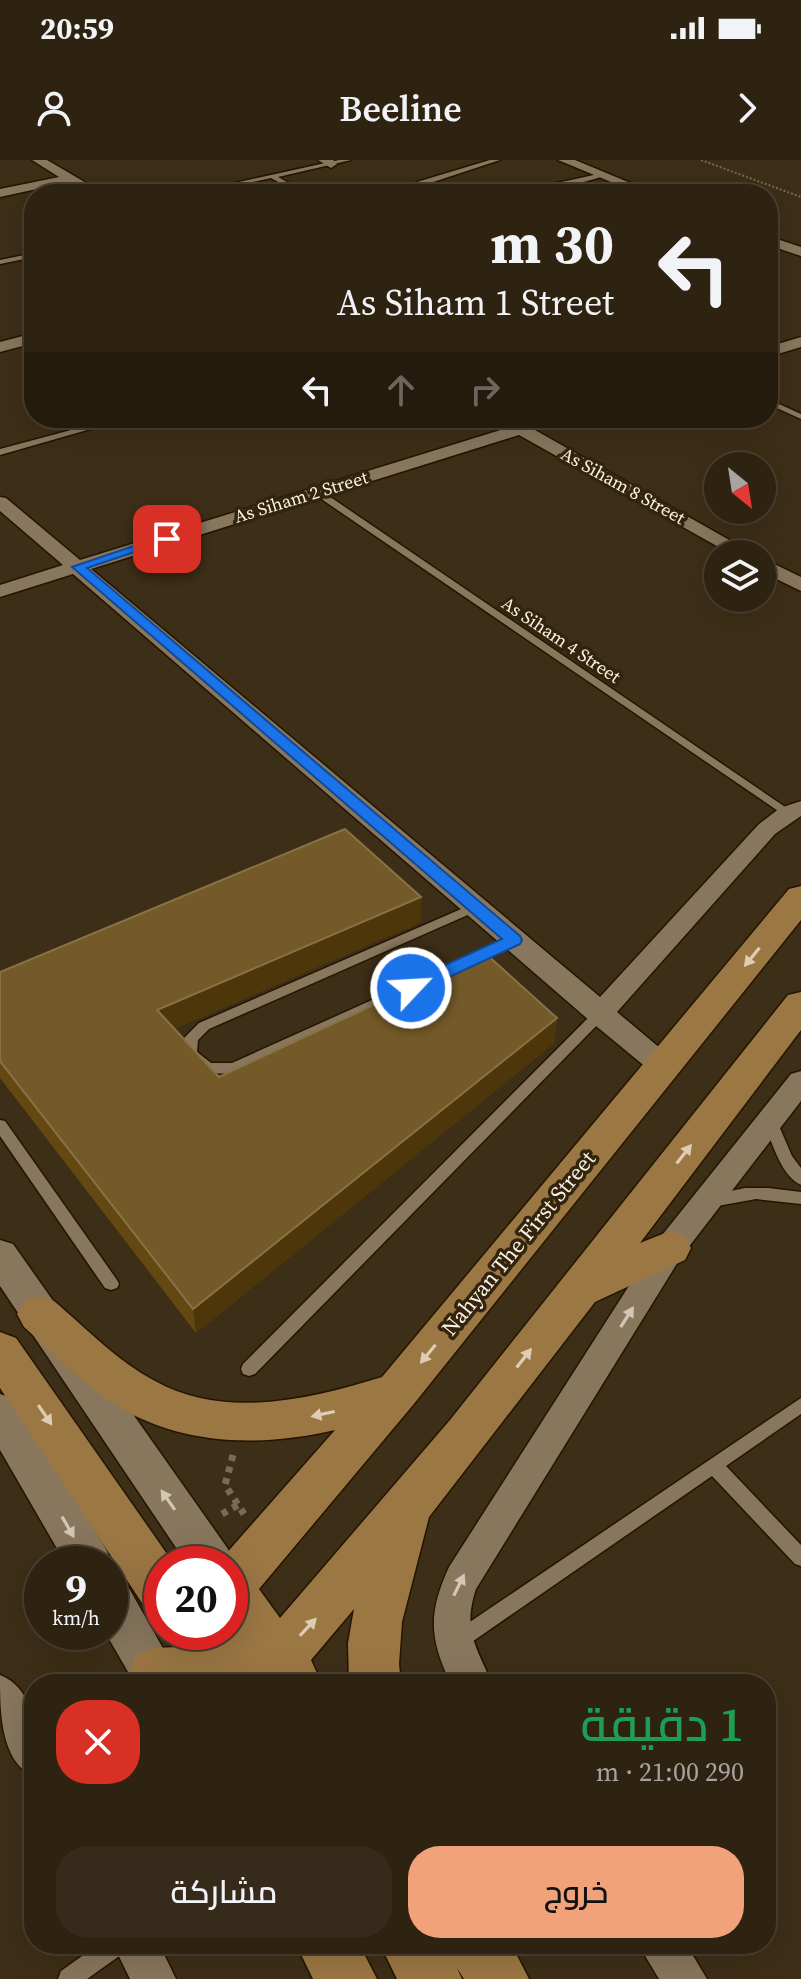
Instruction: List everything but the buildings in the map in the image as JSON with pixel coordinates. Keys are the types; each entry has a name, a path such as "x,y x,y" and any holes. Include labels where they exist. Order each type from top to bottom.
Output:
{"main road":[{"name":"Nahyan The First Street","path":"248,1567 397,1391 801,897"},
{"path":"278,1674 315,1620 410,1504 801,1004"},
{"path":"576,1292 670,1248"},
{"path":"39,1314 108,1373 152,1402 208,1420 269,1424 330,1413 397,1391"},
{"path":"0,1351 144,1563"},
{"path":"374,1674 373,1646 378,1615 410,1504"},
{"path":"248,1622 276,1674"},
{"path":"161,1674 177,1650"},
{"path":"228,1650 273,1674"},
{"path":"331,1954 347,1979"},
{"path":"416,1954 432,1979"},
{"path":"483,1954 499,1979"}],"street":[{"path":"38,160 82,184"},
{"path":"564,160 626,184"},
{"path":"43,184 71,178"},
{"path":"0,193 24,188"},
{"path":"778,244 801,252"},
{"path":"0,347 24,341"},
{"path":"778,349 801,342"},
{"name":"As Siham 2 Street","path":"0,591 523,428"},
{"name":"As Siham 8 Street","path":"520,429 720,540"},
{"path":"0,502 663,1066"},
{"path":"776,572 801,585"},
{"path":"600,1014 767,829 794,811"},
{"path":"466,1674 453,1644 450,1613 462,1579 670,1248 801,1081"},
{"path":"0,1255 200,1546"},
{"path":"0,1412 79,1546"},
{"path":"128,1628 156,1674"},
{"path":"0,1694 24,1738"},
{"path":"140,1954 154,1979"},
{"path":"667,1954 685,1979"}],"lane":[{"path":"234,184 348,160"},
{"path":"418,184 497,160"},
{"path":"553,184 603,175"},
{"path":"272,176 287,184"},
{"path":"0,262 24,257"},
{"path":"778,406 801,417"},
{"path":"0,452 88,428"},
{"name":"As Siham 4 Street","path":"317,492 794,811"},
{"path":"397,994 234,1068 223,1070 202,1065 190,1053 191,1038 204,1026 475,907"},
{"path":"452,969 514,940"},
{"path":"249,1369 600,1014"},
{"path":"771,1123 786,1158 801,1179"},
{"path":"0,1125 6,1144 111,1284"},
{"path":"708,1202 746,1193 801,1198"},
{"path":"453,1644 801,1405"},
{"path":"713,1465 801,1558"},
{"path":"69,1979 103,1954"}],"path":[{"path":"701,160 766,184"},
{"path":"778,188 801,197"}],"route":[{"path":"167,539 78,567 514,940 411,988"}]}
